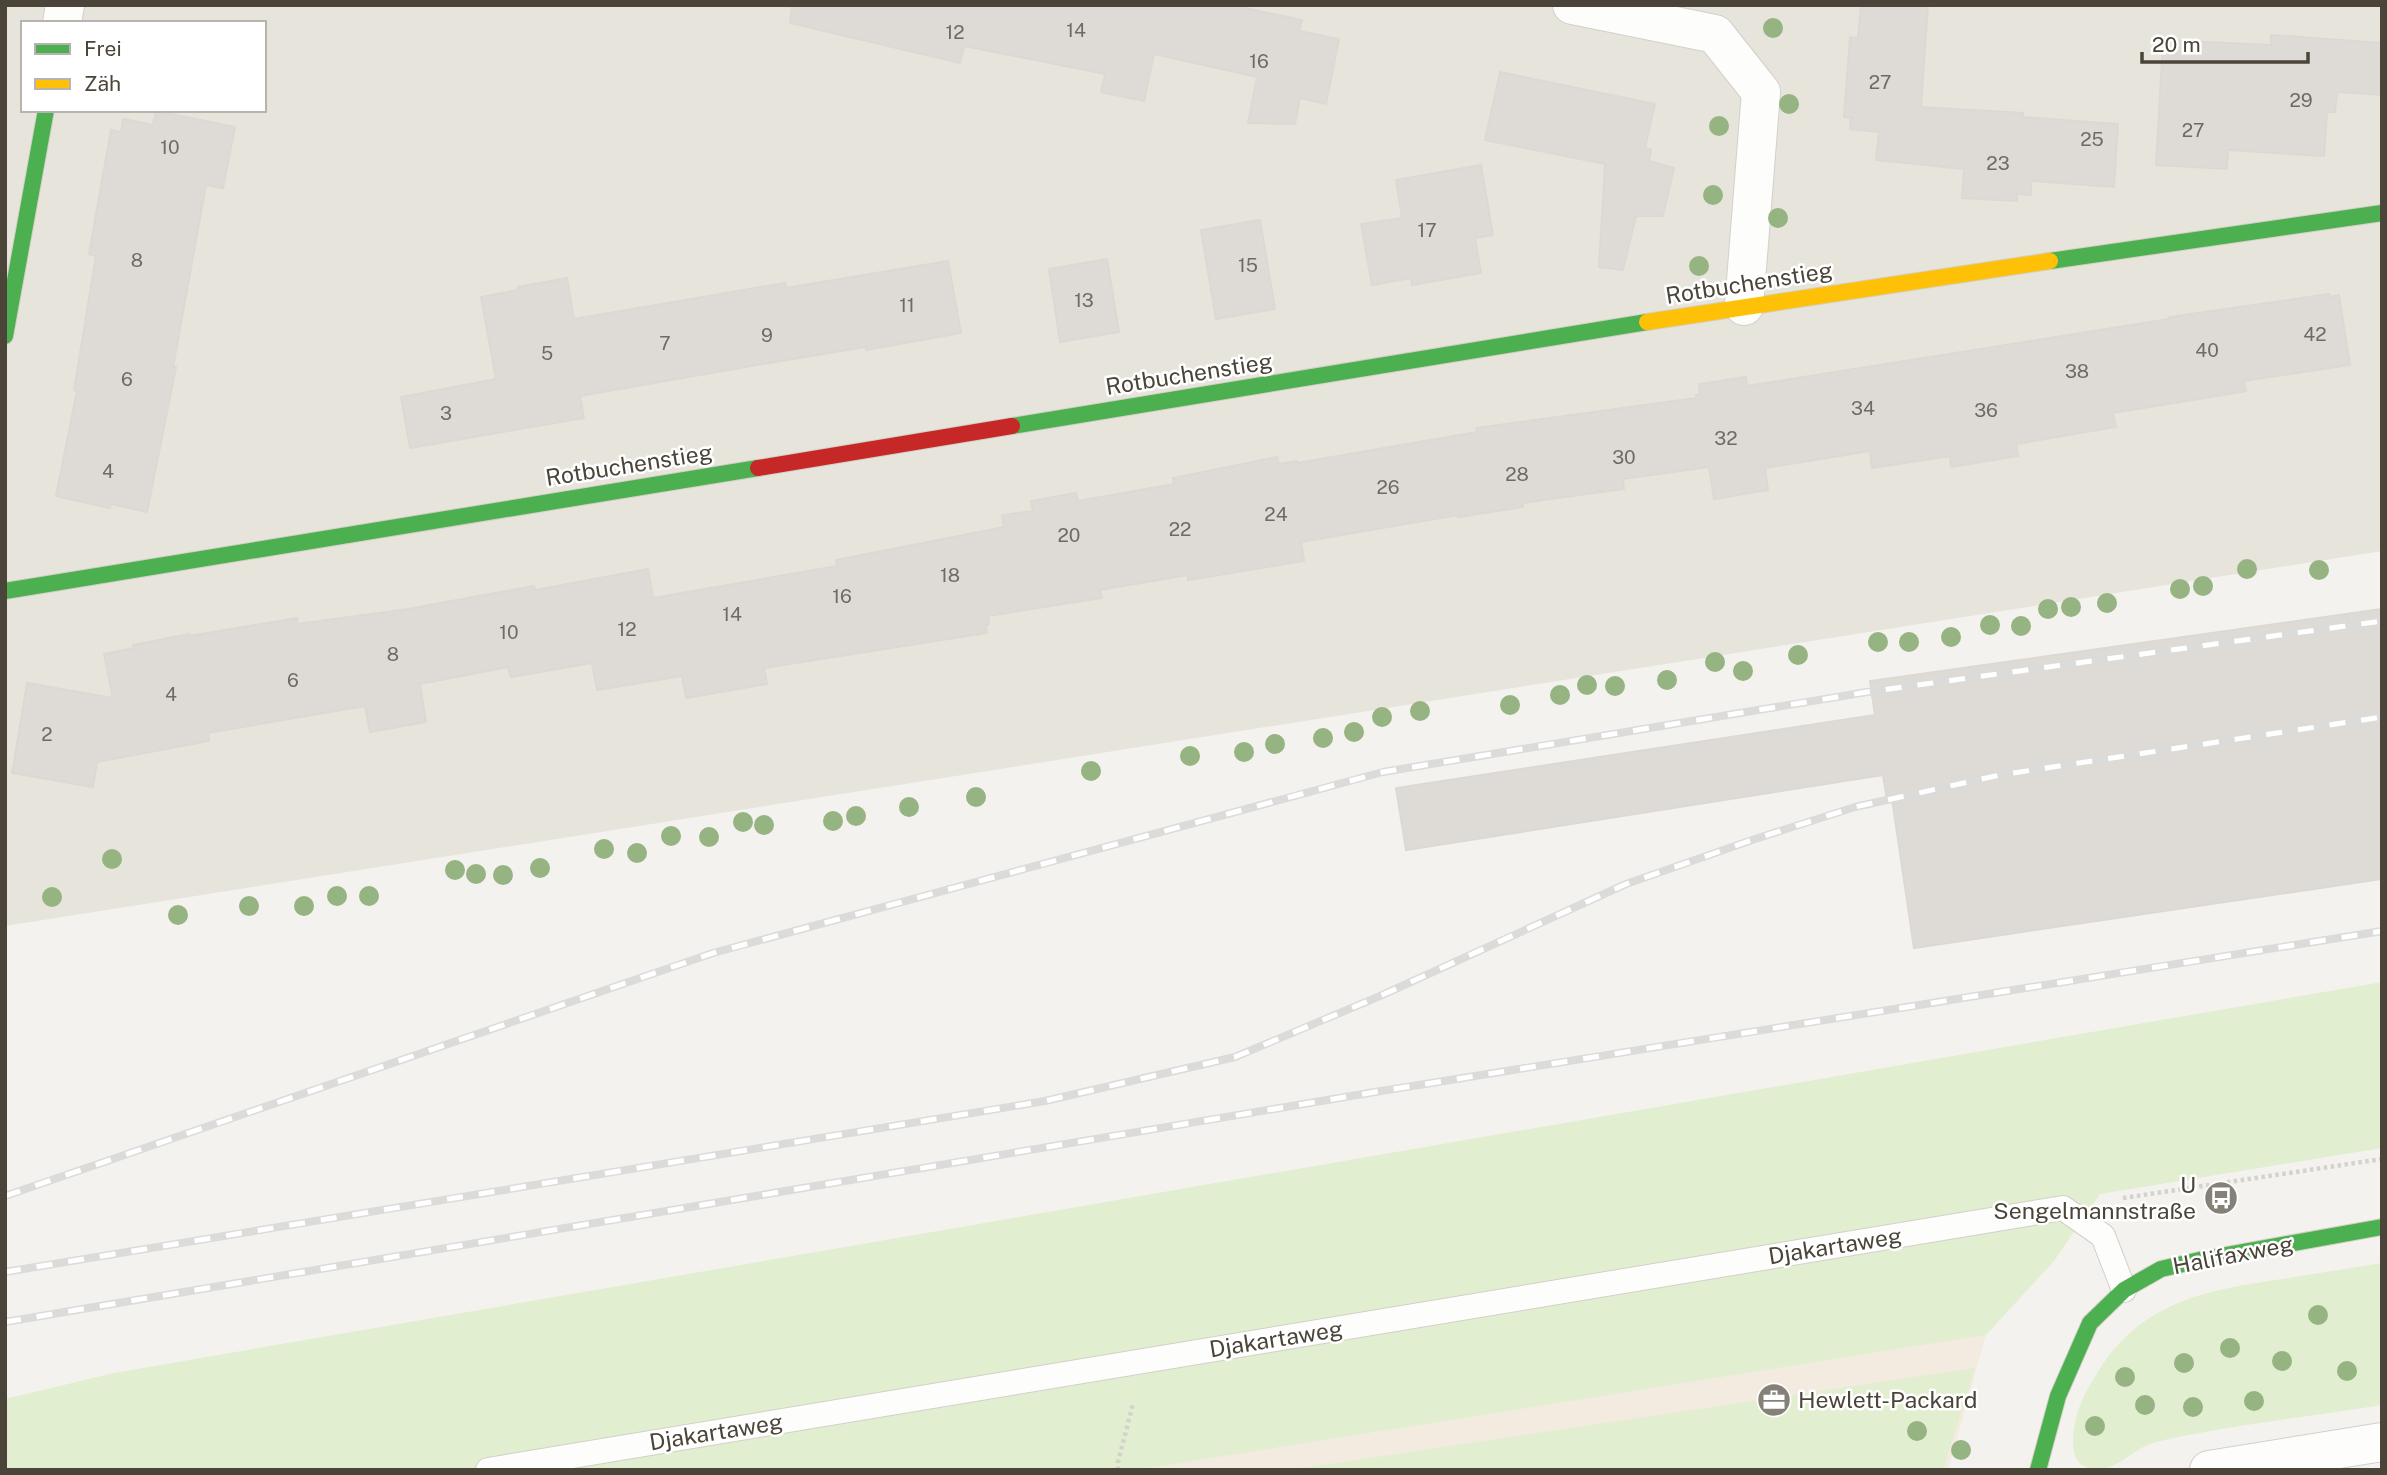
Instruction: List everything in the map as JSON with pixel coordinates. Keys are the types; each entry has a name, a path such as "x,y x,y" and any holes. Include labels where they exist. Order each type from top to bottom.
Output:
{"street":[{"path":"1572,5 1714,34 1760,92 1744,306"},
{"path":"5,336 46,112"},
{"name":"Rotbuchenstieg","path":"5,591 1744,306 2382,213"},
{"name":"Halifaxweg","path":"2038,1470 2058,1396 2090,1323 2124,1290 2161,1269 2382,1227"},
{"path":"2209,1470 2382,1442"}],"lane":[{"path":"2063,1208 2103,1236 2124,1290"},
{"name":"Djakartaweg","path":"488,1470 2063,1208"}],"path":[{"path":"2063,1208 2382,1159"},
{"path":"1118,1470 1132,1412"}],"shaded area":[{"path":"5,5 2382,5 2382,551 5,926"},
{"name":"Hewlett-Packard","path":"1986,1335 1948,1470 1137,1470 1175,1464"}],"green space":[{"path":"2382,982 2382,1148 2100,1194 2054,1261 1986,1335 1137,1470 5,1470 5,1399 114,1373"},
{"path":"2382,1263 2382,1405 2240,1426 2156,1442 2108,1468 2089,1468 2079,1462 2074,1452 2073,1434 2077,1412 2087,1391 2116,1347 2156,1314 2203,1294 2228,1288"},
{"name":"Hewlett-Packard","path":"1974,1368 1943,1470 1289,1470"}],"building":[{"path":"792,5 1231,5 1302,20 1299,31 1339,39 1326,104 1300,98 1295,124 1248,123 1257,77 1154,54 1144,101 1101,92 1105,74 964,46 960,63 790,23"},
{"path":"1861,5 1928,5 1921,107 2023,113 2023,117 2118,124 2114,187 2031,181 2031,195 2017,194 2017,201 1962,198 1964,169 1876,160 1879,132 1850,129 1851,118 1844,117 1850,37 1858,38"},
{"path":"2271,35 2382,43 2382,95 2337,92 2335,112 2327,112 2324,156 2228,150 2227,169 2156,165 2163,40 2271,45"},
{"path":"1500,72 1655,104 1645,148 1651,150 1649,161 1674,168 1663,216 1636,216 1623,270 1599,267 1605,164 1485,140"},
{"path":"156,112 161,112 235,127 223,188 206,185 173,367 176,367 147,512 111,504 110,508 56,496 77,391 74,390 96,256 89,254 111,130 121,132 123,119 153,125"},
{"path":"1481,165 1493,235 1475,238 1481,273 1412,285 1411,278 1372,285 1361,224 1402,218 1396,180"},
{"path":"1260,220 1275,309 1216,319 1201,230"},
{"path":"1107,259 1119,332 1060,342 1049,269"},
{"path":"948,261 961,333 580,396 584,418 410,448 401,397 496,379 481,297 567,278 574,319 785,283 786,288"},
{"path":"2329,294 2329,297 2339,295 2350,365 2244,381 2246,391 2113,413 2116,427 2016,444 2018,456 1951,467 1950,456 1872,468 1870,451 1765,468 1768,490 1714,499 1709,467 1623,479 1624,489 1522,503 1523,507 1458,515 1301,542 1304,561 1188,580 1188,575 1100,590 1102,598 988,616 987,633 764,668 767,684 686,698 682,676 597,690 592,663 511,677 508,667 420,684 426,722 370,732 365,706 208,733 209,741 97,762 93,787 12,773 27,683 113,698 104,654 134,648 133,645 297,618 298,624 408,609 534,586 535,590 648,569 653,598 837,566 836,560 1004,527 1002,515 1033,511 1031,501 1076,493 1078,501 1174,484 1173,478 1277,457 1279,464 1297,463 1477,432 1476,428 1696,398 1696,395 1700,394 1699,384 1746,377 1747,386 2169,317"},
{"path":"2382,609 2382,879 1914,948 1892,799 1887,800 1883,775 1406,850 1396,788 1875,715 1870,681"}],"railway":[{"path":"5,1196 713,953 1383,772 1867,692 2382,621"},
{"path":"5,1272 1045,1101 1235,1057 1380,996 1626,884 1855,807 2000,775 2382,717"},
{"path":"5,1322 1375,1092 2382,931"}],"traffic: fast":[{"path":"5,336 46,112"},
{"path":"2050,261 2382,213"},
{"path":"1012,426 1647,322"},
{"path":"5,591 758,468"},
{"path":"2038,1470 2058,1396 2090,1323 2124,1290 2161,1269 2382,1227"}],"traffic: slow":[{"path":"1647,322 2050,261"}],"traffic: jam":[{"path":"758,468 1012,426"}],"place":[{"name":"U Sengelmannstraße","path":"2221,1198"},
{"name":"Hewlett-Packard","path":"1774,1400"}]}
